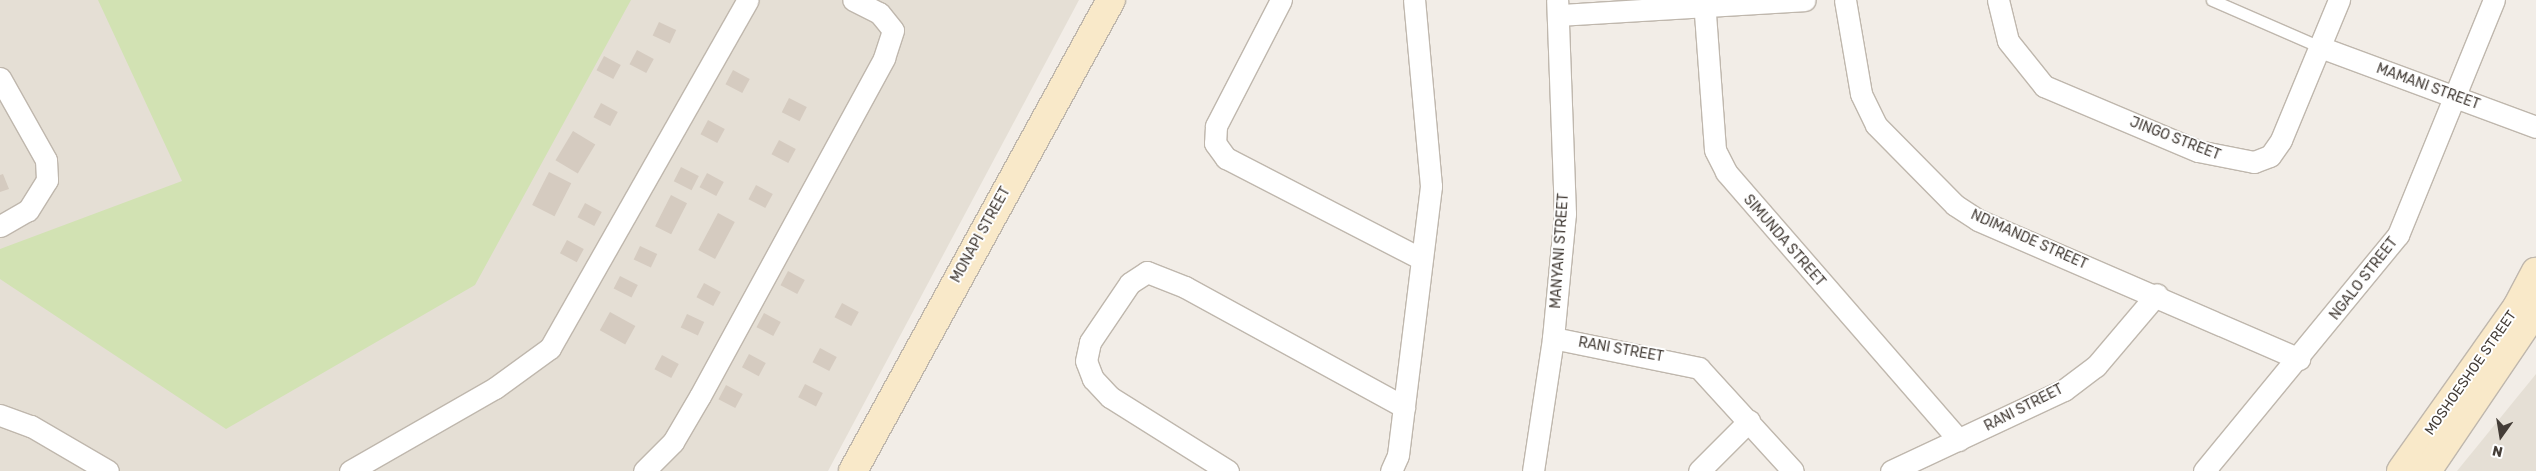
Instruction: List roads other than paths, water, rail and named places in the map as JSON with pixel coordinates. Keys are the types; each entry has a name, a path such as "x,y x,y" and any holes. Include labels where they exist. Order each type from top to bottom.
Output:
{"street":[{"path":"350,471 495,388 550,348 748,0"},
{"path":"644,471 673,442 700,396 884,58 893,30 879,13 853,0"},
{"name":"MONAPI STREET","path":"853,471 1111,0"},
{"path":"1281,0 1216,126 1215,143 1226,158 1422,259"},
{"path":"1392,471 1404,407 1431,186 1414,0"},
{"path":"1558,8 1805,0"},
{"name":"NDIMANDE STREET","path":"1845,0 1861,94 1876,125 1939,191 1978,220 2157,294 2298,359"},
{"name":"JINGO STREET","path":"1998,0 2008,41 2044,86 2198,151 2237,162 2254,162 2270,156 2320,47 2339,0"},
{"name":"NGALO STREET","path":"2204,471 2398,235 2456,97 2494,0"},
{"name":"SIMUNDA STREET","path":"1705,4 1715,150 1726,172 1959,440"},
{"name":"MANYANI STREET","path":"1534,471 1553,338 1565,214 1558,8"},
{"name":"MAMANI STREET","path":"2320,47 2536,127"},
{"path":"0,78 46,160 47,180 28,210 0,226"},
{"path":"1228,471 1110,397 1093,380 1086,361 1090,342 1130,283 1147,272 1186,287 1404,407"},
{"name":"MOSHOESHOE STREET","path":"2401,471 2517,307 2536,272"},
{"name":"RANI STREET","path":"1891,471 2064,390 2096,366 2157,294"},
{"name":"MOSHOESHOE STREET","path":"2427,471 2536,310"},
{"name":"RANI STREET","path":"1553,338 1699,368 1793,471"},
{"path":"0,414 31,426 108,471"},
{"path":"1699,471 1749,421"}],"lane":[{"path":"2212,0 2320,47"}]}
